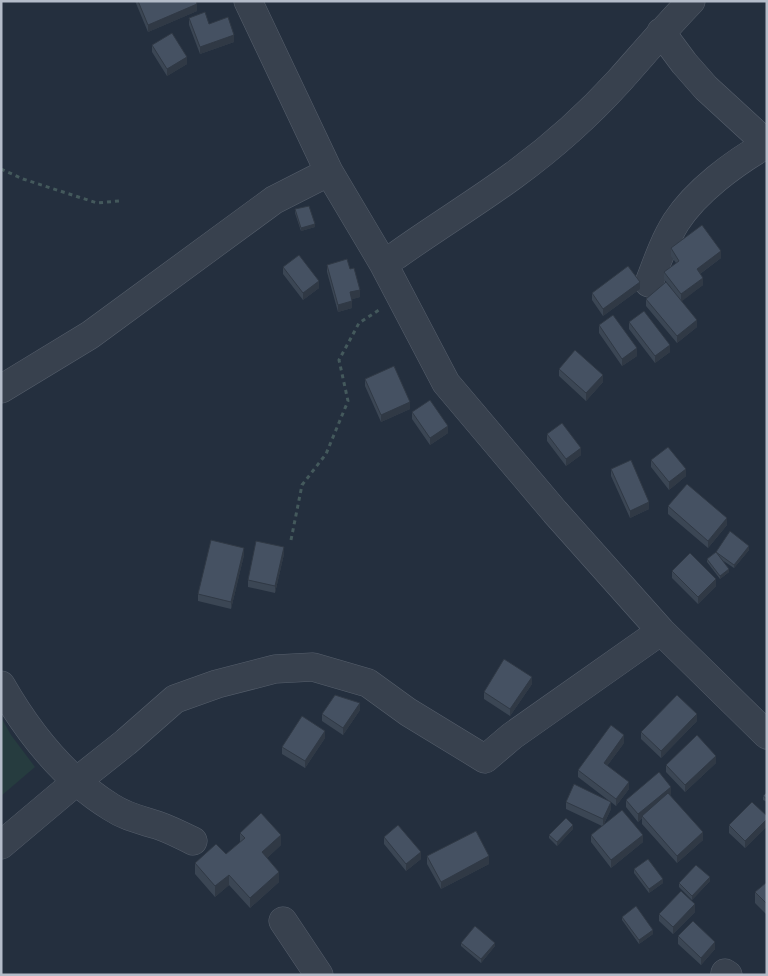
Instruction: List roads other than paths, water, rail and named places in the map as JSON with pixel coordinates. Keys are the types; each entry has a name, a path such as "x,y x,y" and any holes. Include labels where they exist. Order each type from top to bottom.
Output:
{"street":[{"path":"248,1 329,172 383,263 446,383 555,512 661,631 767,735"},
{"path":"383,263 515,175 586,114 618,82 661,32 691,1"},
{"path":"649,283 665,244 688,206 745,157 767,144 706,88 661,32"},
{"path":"1,389 90,335 274,200 329,172"},
{"path":"1,845 126,742 174,699 217,684 275,669 313,667 368,683 408,712 485,759 512,736 661,631"},
{"path":"1,685 27,726 53,757 77,781 111,807 134,819 158,825 193,840"},
{"path":"283,921 319,975"}]}
